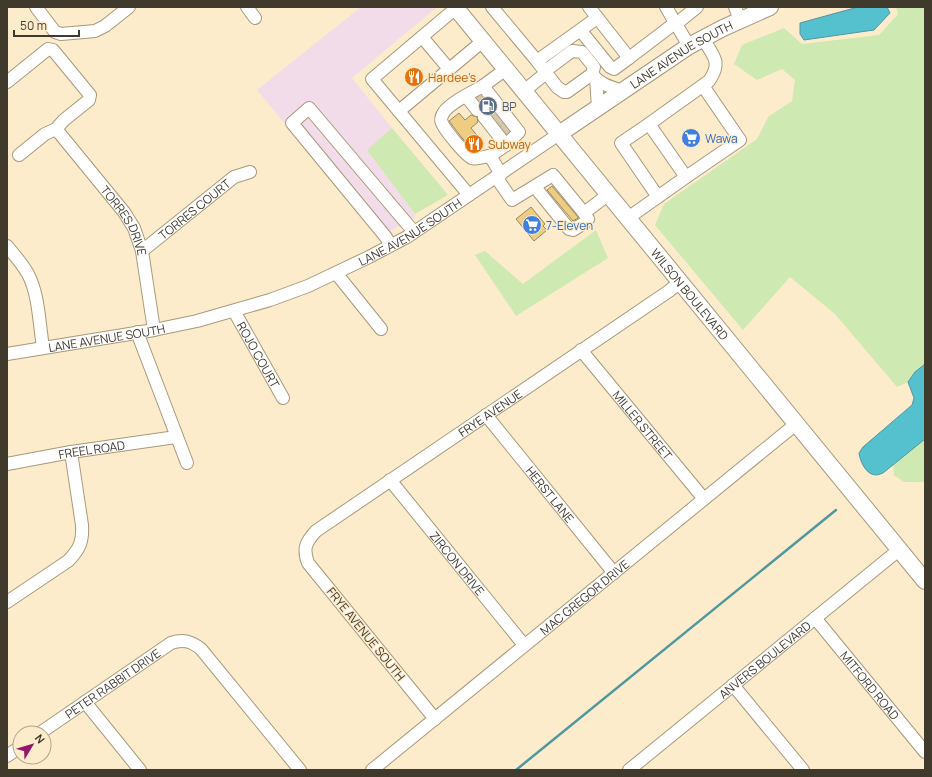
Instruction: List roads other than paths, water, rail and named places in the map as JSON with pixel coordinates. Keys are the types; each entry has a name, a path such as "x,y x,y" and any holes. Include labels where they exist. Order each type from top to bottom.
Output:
{"main road":[{"name":"LANE AVENUE SOUTH","path":"559,134 738,13 770,7"},
{"name":"WILSON BOULEVARD","path":"456,8 925,581"}],"street":[{"path":"36,7 55,32 61,34 95,31 129,7"},
{"path":"247,7 255,18"},
{"path":"492,7 557,87 564,92 567,92 594,76"},
{"path":"589,7 629,58"},
{"path":"658,197 621,143 703,86 715,73 717,66 714,56 675,24 666,7"},
{"path":"581,31 610,68 614,69 697,7"},
{"path":"456,8 372,79 469,195"},
{"path":"524,91 543,68 581,31 597,18"},
{"path":"422,37 449,69"},
{"path":"399,111 483,41"},
{"path":"7,82 48,49 53,50 90,95 90,98 64,120 56,129 45,134 19,155"},
{"path":"543,68 572,51 582,52 594,67 598,107"},
{"path":"493,113 506,69"},
{"path":"594,76 610,87 622,91"},
{"path":"628,218 740,140 703,86"},
{"path":"466,96 519,132 506,145 490,156 473,159 470,158 456,143 442,123 442,117 445,110 466,96"},
{"path":"466,96 493,113 506,145"},
{"path":"391,246 385,236 292,123 309,108 414,232"},
{"path":"649,124 686,177"},
{"name":"TORRES DRIVE","path":"56,129 129,219 142,251 154,330"},
{"name":"LANE AVENUE SOUTH","path":"7,354 154,330 234,311 270,300 336,273 391,246 499,176 559,134"},
{"path":"490,156 512,200 553,176 588,219 574,230 569,229 535,187"},
{"name":"TORRES COURT","path":"142,251 234,177 250,172"},
{"path":"584,213 609,194"},
{"path":"7,246 21,263 32,283 36,297 43,347"},
{"path":"336,273 381,329"},
{"name":"FRYE AVENUE","path":"305,547 309,539 316,531 680,282"},
{"name":"ROJO COURT","path":"234,311 283,398"},
{"path":"138,332 187,462"},
{"name":"MILLER STREET","path":"581,350 704,499"},
{"name":"HERST LANE","path":"486,415 614,573"},
{"name":"MAC GREGOR DRIVE","path":"372,770 796,424"},
{"name":"FREEL ROAD","path":"7,464 71,452 176,436"},
{"path":"7,602 68,561 75,554 80,545 83,535 71,452"},
{"name":"ZIRCON DRIVE","path":"390,480 524,645"},
{"name":"FRYE AVENUE SOUTH","path":"305,547 305,555 308,563 434,719"},
{"name":"ANVERS BOULEVARD","path":"629,770 900,549"},
{"name":"MITFORD ROAD","path":"815,618 925,752"},
{"name":"PETER RABBIT DRIVE","path":"52,725 171,643 179,640 187,641 195,644 201,649 300,770"},
{"path":"733,685 803,770"},
{"path":"85,702 140,770"}],"water":[{"path":"858,7 887,7 890,13 874,30 804,40 800,34 800,23"},
{"path":"925,364 925,439 883,473 877,475 869,473 864,467 859,453 863,447 912,405 914,398 908,382 915,372"}],"waterway":[{"path":"516,770 836,510"}],"tunnel":[{"path":"479,102 487,96"},
{"path":"490,114 497,108"},
{"path":"496,121 503,115"},
{"path":"503,131 511,125"}],"place":[{"name":"Hardee's","path":"414,77"},
{"name":"BP","path":"488,106"},
{"name":"Wawa","path":"691,138"},
{"name":"Subway","path":"474,144"},
{"name":"7-Eleven","path":"532,225"}]}
